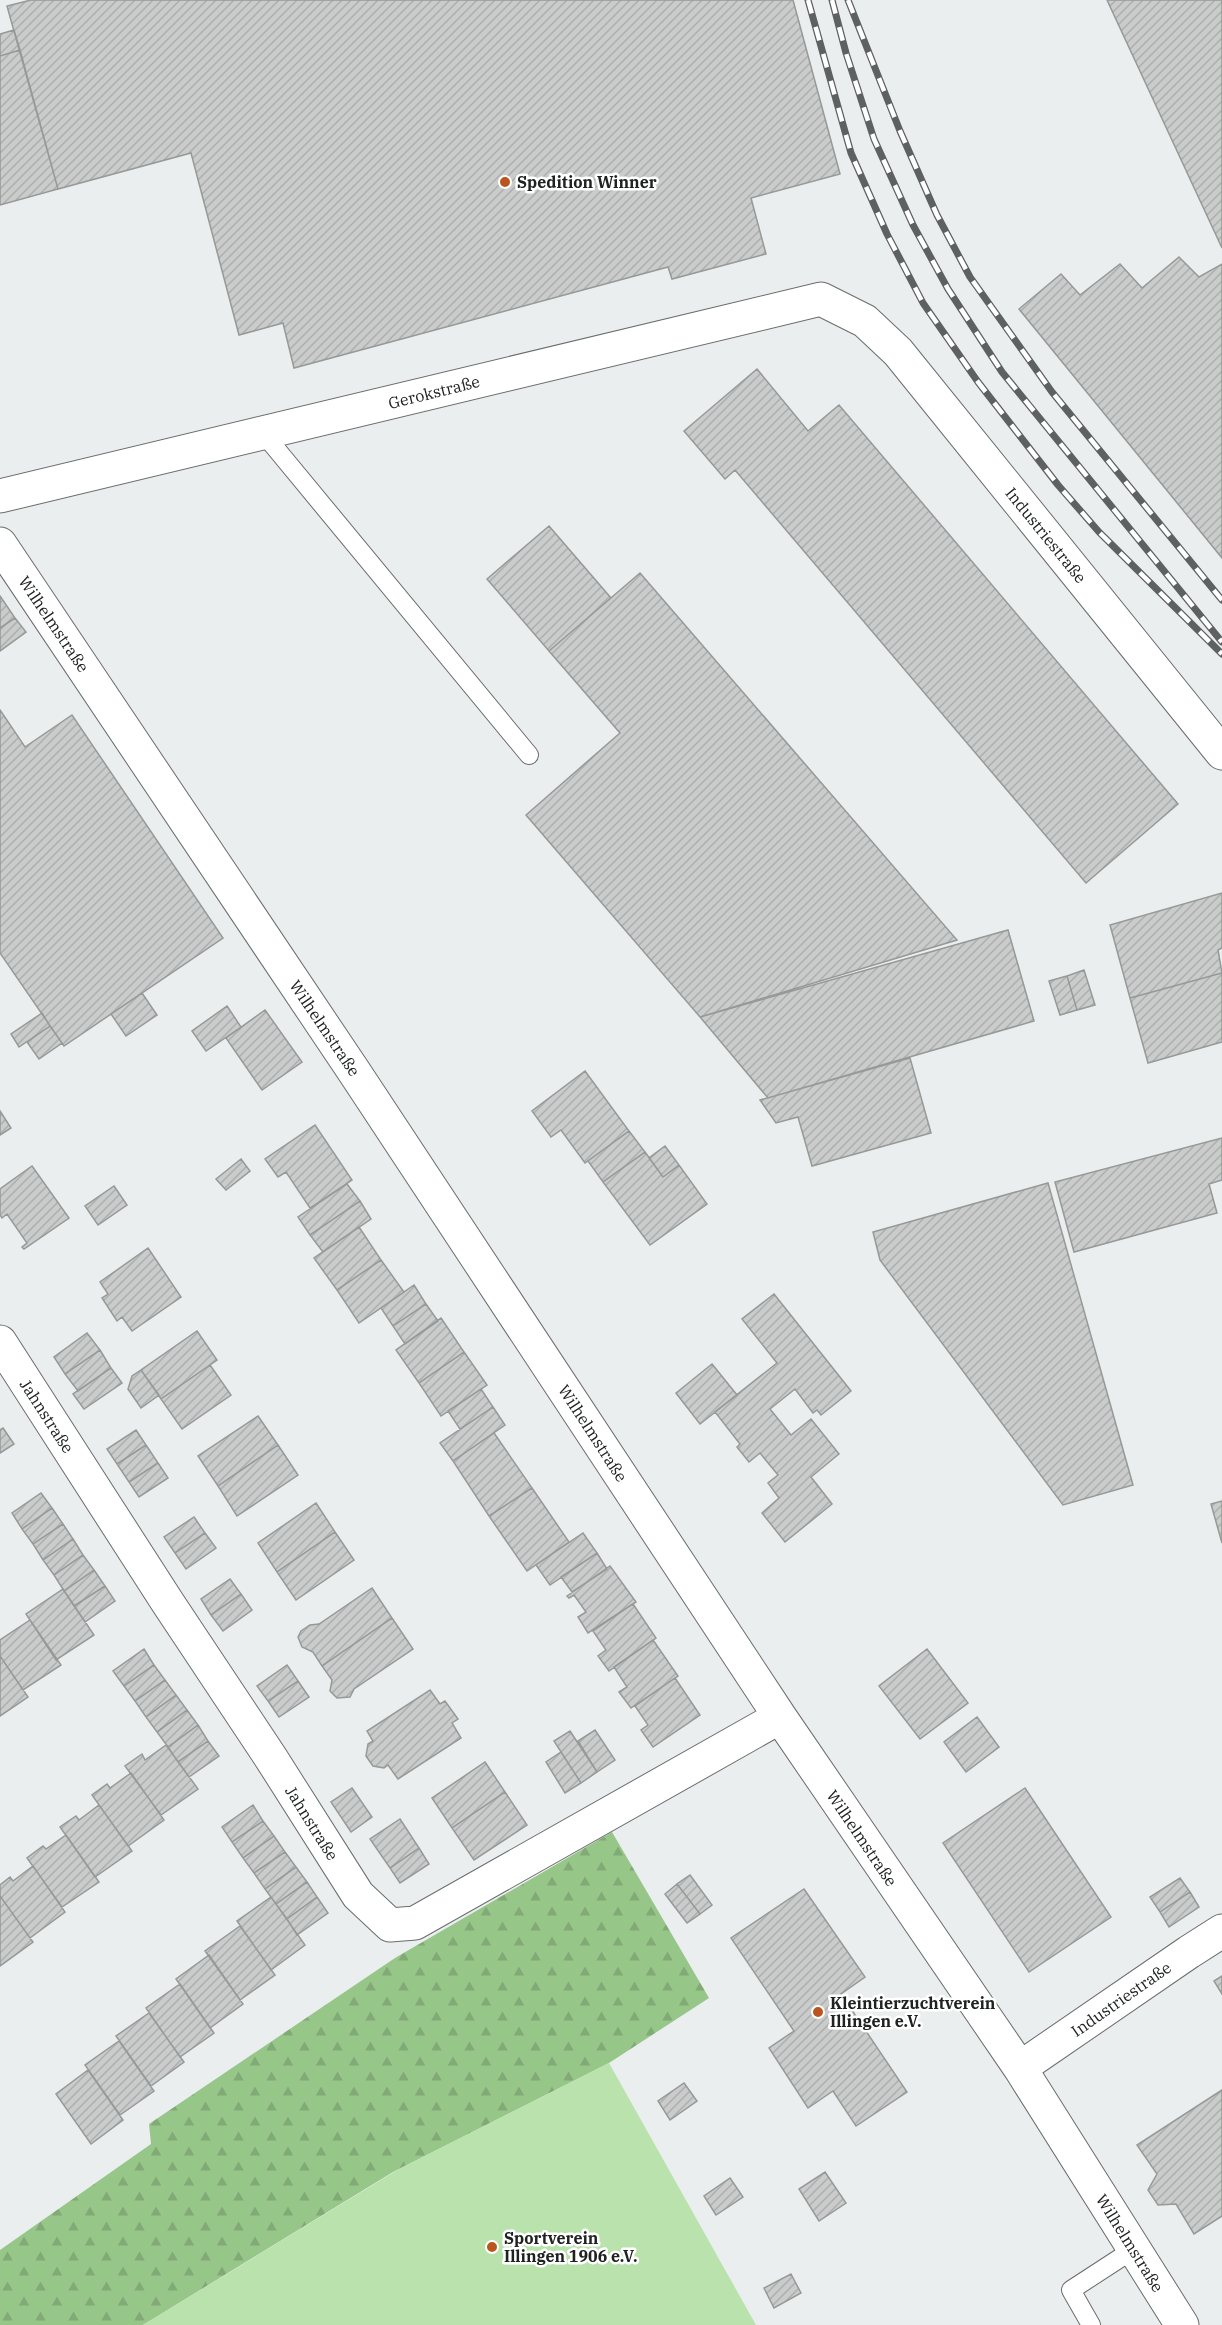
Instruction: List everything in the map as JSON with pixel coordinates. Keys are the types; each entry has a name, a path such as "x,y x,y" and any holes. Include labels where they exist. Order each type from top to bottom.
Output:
{"street":[{"name":"Gerokstraße","path":"0,496 821,299 865,321"},
{"name":"Industriestraße","path":"865,321 898,352 1222,753"},
{"name":"Wilhelmstraße","path":"0,544 355,1073 780,1717 1020,2068 1182,2325"},
{"name":"Jahnstraße","path":"0,1342 168,1603 272,1758 358,1895 390,1925 415,1923 780,1717"},
{"name":"Industriestraße","path":"1020,2068 1222,1931"}],"lane":[{"path":"263,433 529,755"},
{"path":"1091,2325 1071,2290 1134,2249"}],"green space":[{"path":"612,1832 709,1998 609,2063 393,2172 143,2325 0,2325 0,2250 151,2144 149,2124 395,1958"},
{"name":"Sportverein Illingen 1906 e.V.","path":"609,2063 756,2325 143,2325 399,2169"}],"building":[{"name":"Spedition Winner","path":"31,0 793,0 840,174 751,198 766,254 672,279 668,267 294,368 283,323 239,335 191,153 58,189 7,6"},
{"path":"1107,0 1222,0 1222,248"},
{"path":"14,30 20,50 0,56 0,34"},
{"path":"20,50 58,189 0,205 0,56"},
{"path":"1179,257 1199,277 1222,264 1222,558 1019,309 1061,274 1080,295 1120,264 1142,288"},
{"path":"757,369 808,431 839,405 1178,804 1086,883 735,470 725,479 684,431"},
{"path":"549,526 611,598 549,651 487,579"},
{"path":"640,573 957,940 700,1017 526,815 620,733 549,651"},
{"path":"0,596 15,618 0,628"},
{"path":"15,618 26,632 0,651 0,628"},
{"path":"0,710 25,747 72,715 223,938 64,1046 0,953"},
{"path":"1222,893 1222,948 1218,950 1222,973 1130,998 1110,925"},
{"path":"1008,930 1034,1021 768,1098 700,1017"},
{"path":"1084,970 1095,1005 1077,1010 1067,976"},
{"path":"1222,973 1222,1042 1148,1063 1130,998"},
{"path":"1067,976 1077,1010 1060,1015 1049,981"},
{"path":"142,993 157,1015 126,1036 111,1014"},
{"path":"227,1006 241,1027 206,1051 192,1031"},
{"path":"265,1010 302,1062 262,1090 226,1038"},
{"path":"42,1013 50,1026 19,1047 11,1034"},
{"path":"50,1026 62,1043 39,1059 27,1042"},
{"path":"910,1058 931,1133 812,1166 798,1117 776,1123 760,1100"},
{"path":"585,1071 629,1131 585,1163 561,1130 551,1137 532,1111"},
{"path":"0,1111 11,1128 0,1135"},
{"path":"315,1125 352,1180 310,1208 286,1172 278,1177 265,1159"},
{"path":"629,1131 645,1152 603,1182 588,1161"},
{"path":"1222,1138 1222,1180 1209,1184 1217,1213 1074,1252 1055,1182"},
{"path":"665,1146 679,1165 663,1177 649,1158"},
{"path":"645,1152 663,1177 679,1165 707,1204 650,1245 603,1182"},
{"path":"241,1159 250,1171 226,1190 216,1179"},
{"path":"32,1166 69,1218 24,1249 22,1247 27,1243 7,1214 2,1218 0,1215 0,1189"},
{"path":"1048,1183 1133,1485 1063,1505 880,1260 873,1232"},
{"path":"347,1184 360,1201 310,1235 298,1217"},
{"path":"114,1186 127,1205 98,1225 85,1206"},
{"path":"360,1201 371,1219 323,1252 310,1235"},
{"path":"359,1227 381,1260 337,1290 314,1258"},
{"path":"148,1248 181,1297 132,1331 122,1317 117,1321 102,1298 108,1294 100,1282"},
{"path":"381,1260 404,1292 359,1323 337,1290"},
{"path":"414,1285 426,1304 393,1326 381,1308"},
{"path":"774,1294 851,1391 821,1415 817,1410 813,1413 795,1389 770,1409 791,1435 811,1419 839,1454 811,1477 832,1504 785,1542 762,1513 779,1498 768,1483 778,1475 760,1453 749,1462 737,1447 740,1444 715,1412 777,1363 742,1319"},
{"path":"426,1304 438,1321 405,1344 393,1326"},
{"path":"441,1318 464,1352 419,1383 396,1350"},
{"path":"197,1331 217,1360 161,1399 141,1370"},
{"path":"87,1333 100,1350 65,1374 54,1357"},
{"path":"100,1350 111,1368 78,1391 65,1374"},
{"path":"464,1352 487,1385 441,1416 419,1383"},
{"path":"712,1364 737,1395 700,1424 676,1393"},
{"path":"210,1365 231,1395 182,1429 161,1399"},
{"path":"111,1368 122,1383 84,1409 73,1394"},
{"path":"141,1370 159,1395 141,1408 128,1389 132,1376"},
{"path":"481,1389 493,1407 460,1429 448,1411"},
{"path":"493,1407 505,1425 453,1461 440,1443"},
{"path":"258,1416 278,1445 218,1486 198,1456"},
{"path":"3,1428 14,1444 0,1453 0,1430"},
{"path":"136,1430 146,1445 117,1464 107,1449"},
{"path":"494,1433 532,1488 489,1516 453,1461"},
{"path":"146,1445 158,1463 129,1482 117,1464"},
{"path":"278,1445 298,1475 237,1516 218,1486"},
{"path":"158,1463 168,1478 139,1497 129,1482"},
{"path":"532,1488 569,1542 527,1571 489,1516"},
{"path":"41,1493 52,1508 22,1529 12,1513"},
{"path":"1222,1501 1222,1543 1211,1504"},
{"path":"316,1503 335,1532 277,1572 258,1543"},
{"path":"52,1508 63,1524 33,1544 22,1529"},
{"path":"194,1517 205,1533 175,1553 164,1537"},
{"path":"63,1524 73,1539 43,1560 33,1544"},
{"path":"335,1532 354,1560 296,1600 277,1572"},
{"path":"205,1533 216,1548 186,1569 175,1553"},
{"path":"583,1533 597,1553 550,1585 536,1565"},
{"path":"73,1539 83,1555 54,1575 43,1560"},
{"path":"597,1553 607,1569 572,1592 561,1577"},
{"path":"83,1555 94,1570 64,1591 54,1575"},
{"path":"610,1566 636,1602 588,1633 578,1617 586,1612 574,1595 569,1598 567,1596"},
{"path":"94,1570 105,1586 74,1606 64,1591"},
{"path":"230,1579 241,1594 211,1615 201,1599"},
{"path":"105,1586 115,1601 85,1622 74,1606"},
{"path":"372,1588 392,1618 322,1666 313,1652 302,1647 298,1637 301,1631 310,1625 319,1624"},
{"path":"63,1589 94,1635 56,1660 26,1614"},
{"path":"241,1594 252,1610 223,1631 211,1615"},
{"path":"633,1604 656,1638 609,1671 598,1656 606,1650 593,1631"},
{"path":"392,1618 413,1649 354,1689 350,1697 337,1698 330,1691 332,1680 322,1666"},
{"path":"30,1620 61,1665 23,1690 0,1656 0,1640"},
{"path":"653,1640 678,1676 631,1708 619,1692 627,1687 614,1667"},
{"path":"144,1649 154,1665 124,1686 113,1671"},
{"path":"927,1649 968,1703 920,1739 879,1686"},
{"path":"0,1656 28,1697 0,1716"},
{"path":"154,1665 165,1680 135,1701 124,1686"},
{"path":"287,1665 298,1681 268,1701 257,1686"},
{"path":"675,1678 700,1715 653,1747 641,1730 648,1725 635,1706"},
{"path":"165,1680 176,1695 146,1717 135,1701"},
{"path":"298,1681 309,1697 279,1717 268,1701"},
{"path":"430,1690 440,1704 445,1701 458,1719 452,1723 461,1738 398,1779 388,1765 384,1768 373,1766 366,1756 368,1744 373,1741 367,1731"},
{"path":"176,1695 187,1710 157,1732 146,1717"},
{"path":"187,1710 198,1725 168,1747 157,1732"},
{"path":"977,1717 999,1747 966,1772 944,1742"},
{"path":"198,1725 208,1741 178,1762 168,1747"},
{"path":"595,1730 615,1760 597,1772 578,1741"},
{"path":"570,1731 597,1772 581,1783 554,1741"},
{"path":"208,1741 219,1756 189,1777 178,1762"},
{"path":"166,1745 198,1789 161,1815 125,1766 142,1754 145,1760"},
{"path":"561,1752 581,1783 565,1793 546,1762"},
{"path":"485,1762 505,1792 452,1828 432,1798"},
{"path":"131,1773 164,1820 128,1846 92,1795 107,1784 110,1788"},
{"path":"352,1788 372,1817 351,1832 331,1802"},
{"path":"1025,1788 1111,1917 1029,1972 943,1843"},
{"path":"505,1792 527,1825 474,1860 452,1828"},
{"path":"99,1805 132,1851 95,1877 60,1827 76,1816 79,1820"},
{"path":"253,1805 263,1821 232,1842 222,1827"},
{"path":"400,1819 419,1848 390,1868 370,1839"},
{"path":"263,1821 274,1836 243,1858 232,1842"},
{"path":"66,1835 99,1882 62,1907 27,1858 43,1846 46,1849"},
{"path":"274,1836 285,1852 254,1873 243,1858"},
{"path":"419,1848 429,1864 400,1883 390,1868"},
{"path":"285,1852 296,1867 265,1889 254,1873"},
{"path":"33,1866 65,1912 30,1938 0,1896 0,1885 10,1877 13,1881"},
{"path":"296,1867 307,1882 276,1904 265,1889"},
{"path":"690,1875 712,1905 700,1914 677,1884"},
{"path":"1180,1878 1190,1892 1160,1912 1150,1897"},
{"path":"307,1882 317,1897 287,1919 276,1904"},
{"path":"677,1884 700,1914 687,1923 665,1894"},
{"name":"Kleintierzuchtverein Illingen e.V.","path":"804,1889 865,1977 841,1994 907,2092 856,2126 833,2091 808,2108 769,2048 794,2031 731,1938"},
{"path":"1190,1892 1199,1907 1169,1927 1160,1912"},
{"path":"0,1896 33,1942 0,1966"},
{"path":"271,1897 305,1945 271,1970 237,1921"},
{"path":"317,1897 328,1913 297,1935 287,1919"},
{"path":"240,1926 275,1975 240,2000 205,1951"},
{"path":"209,1955 243,2004 210,2028 176,1979"},
{"path":"1222,1976 1222,1994 1214,1981"},
{"path":"180,1984 214,2033 180,2057 146,2008"},
{"path":"149,2013 184,2062 151,2086 116,2036"},
{"path":"119,2041 154,2091 120,2115 85,2065"},
{"path":"88,2070 123,2120 91,2144 56,2094"},
{"path":"684,2083 697,2101 670,2120 658,2101"},
{"path":"1222,2090 1222,2216 1194,2234 1176,2204 1158,2205 1148,2190 1157,2174 1137,2145"},
{"path":"825,2172 846,2203 819,2221 799,2189"},
{"path":"730,2178 743,2197 716,2215 704,2196"},
{"path":"791,2274 801,2293 774,2308 764,2288"}],"railway":[{"path":"808,0 851,153 887,234 923,303 978,382 1058,485 1099,532 1222,654"},
{"path":"832,0 846,53 874,139 913,225 948,289 1002,372 1222,642"},
{"path":"848,0 900,131 937,215 970,277 1052,392 1222,600"}],"place":[{"name":"Spedition Winner","path":"505,182"},
{"name":"Kleintierzuchtverein Illingen e.V.","path":"818,2012"},
{"name":"Sportverein Illingen 1906 e.V.","path":"492,2247"}]}
